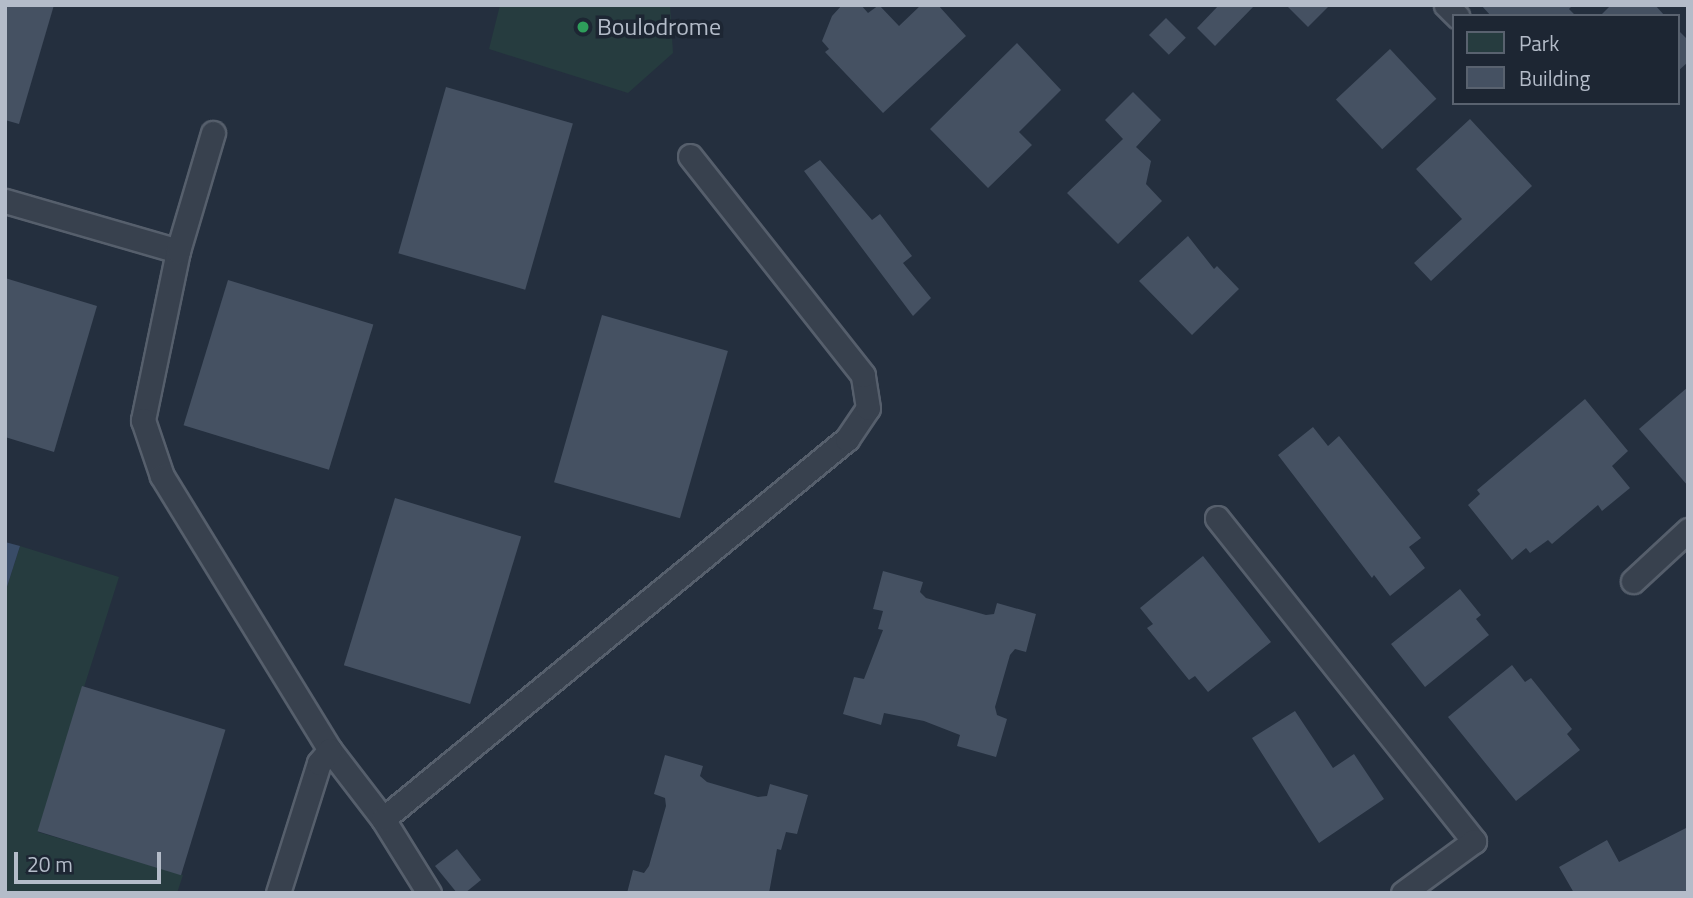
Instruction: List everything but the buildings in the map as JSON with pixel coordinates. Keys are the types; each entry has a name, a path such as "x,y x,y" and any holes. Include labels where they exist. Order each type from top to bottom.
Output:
{"lane":[{"path":"212,133 178,251 143,420 162,476 330,750 383,819 429,893"},
{"path":"383,819 848,439 868,408 863,375 690,156"},
{"path":"5,201 178,251"},
{"path":"1217,518 1474,841 1403,893"},
{"path":"1633,581 1688,530"},
{"path":"278,893 319,763 330,750"}],"green space":[{"name":"Boulodrome","path":"500,5 670,5 673,53 628,93 489,49"},
{"path":"20,546 119,577 38,832 183,875 177,893 5,893 5,593"}],"water":[{"path":"5,542 20,546 5,593"}],"place":[{"name":"Boulodrome","path":"583,27"}]}
